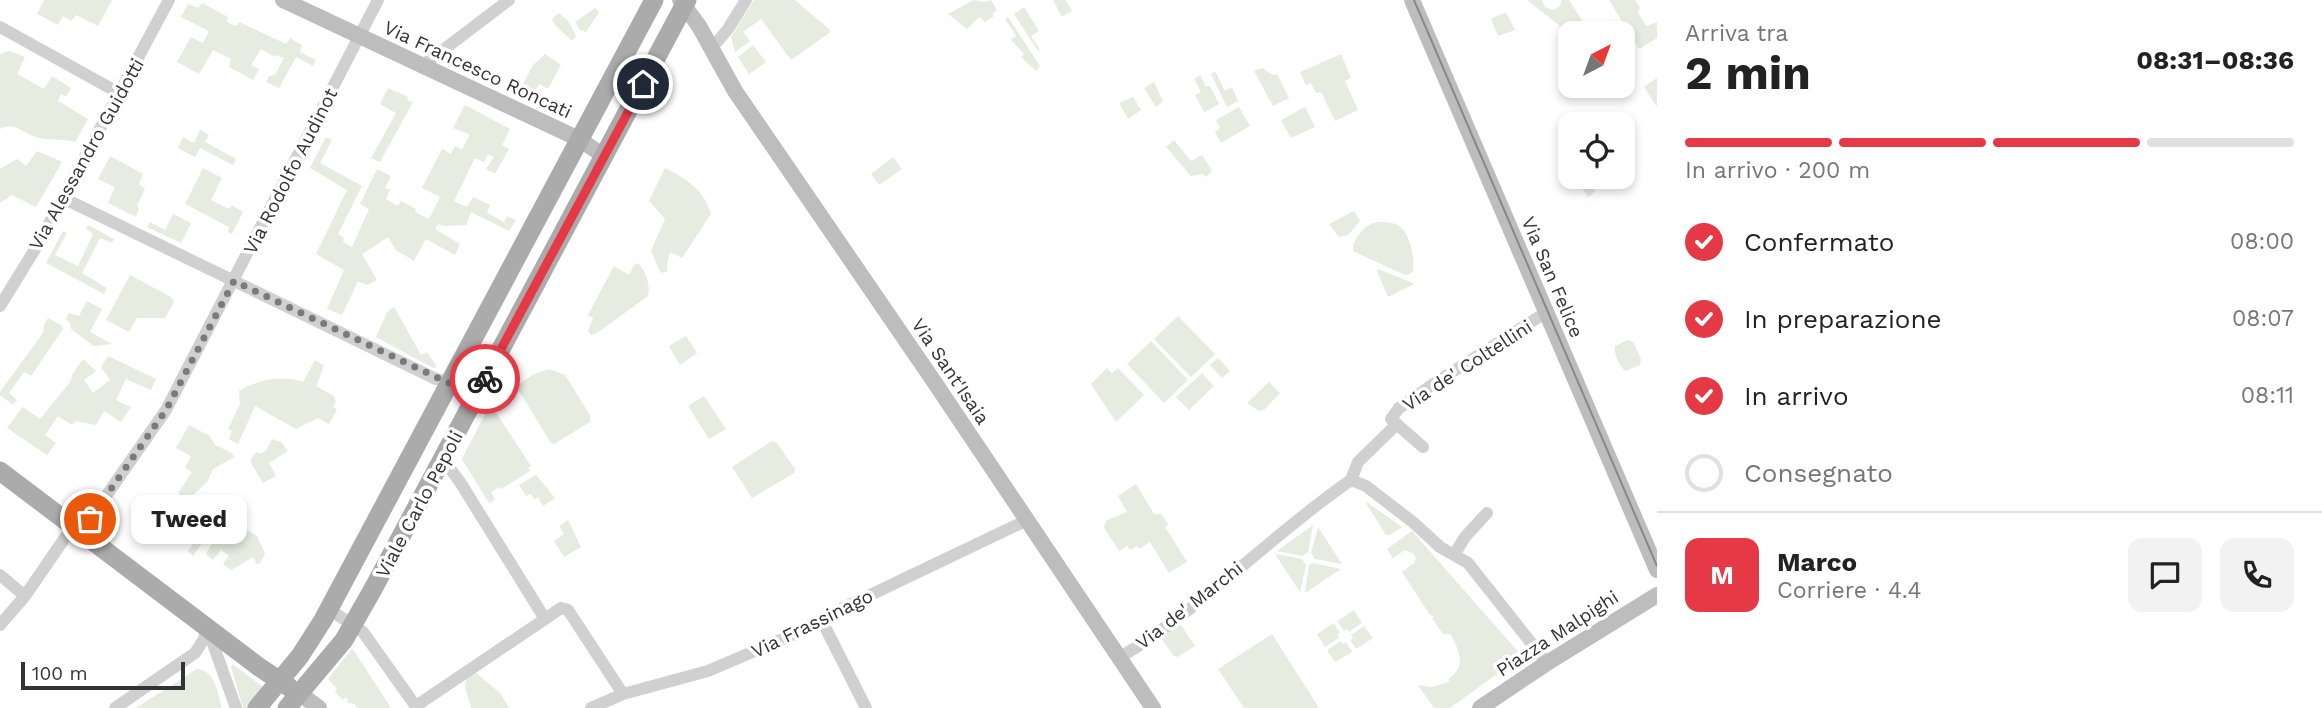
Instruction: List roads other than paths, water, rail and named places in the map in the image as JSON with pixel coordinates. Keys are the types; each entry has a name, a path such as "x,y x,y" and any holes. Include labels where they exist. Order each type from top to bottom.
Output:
{"main road":[{"name":"Viale Carlo Pepoli","path":"257,708 311,640 329,610 654,0"},
{"name":"Viale Carlo Pepoli","path":"293,701 332,656 353,624 684,2"},
{"path":"450,382 476,396"},
{"path":"416,445 443,459"},
{"path":"0,471 83,525 200,621 279,680 293,701"}],"street":[{"name":"Via Alessandro Guidotti","path":"0,306 63,198 169,0"},
{"name":"Via Francesco Roncati","path":"283,0 579,139"},
{"name":"Via Rodolfo Audinot","path":"0,625 83,525 166,410 378,0"},
{"path":"422,66 509,0"},
{"path":"714,52 746,0"},
{"name":"Via San Felice","path":"1412,0 1657,570"},
{"name":"Via Sant'Isaia","path":"684,2 735,91 1153,708"},
{"path":"0,27 119,93"},
{"path":"0,42 16,36"},
{"path":"579,139 604,156"},
{"path":"63,198 436,379 450,382"},
{"name":"Via de' Coltellini","path":"1351,480 1358,462 1399,408 1545,313"},
{"path":"1391,419 1423,447"},
{"path":"443,459 545,619"},
{"path":"1351,480 1360,482 1414,523 1440,547 1474,570 1547,663"},
{"name":"Via de' Marchi","path":"1119,657 1163,629 1304,513 1351,480"},
{"path":"1454,555 1465,537 1487,513"},
{"name":"Via Frassinago","path":"591,708 623,694 703,674 792,635 1027,520"},
{"path":"0,575 25,596"},
{"name":"Piazza Malpighi","path":"1480,708 1657,595"},
{"path":"329,610 353,624 373,644 416,707 561,608 568,610 623,694"},
{"path":"821,619 866,708"},
{"path":"115,708 195,653 204,639 200,621"},
{"path":"200,621 236,708"},
{"path":"195,653 206,654 220,664"},
{"path":"293,701 319,708"}],"tram line":[{"path":"1414,0 1657,566"}],"place":[{"name":"Tweed","path":"90,519"}]}
